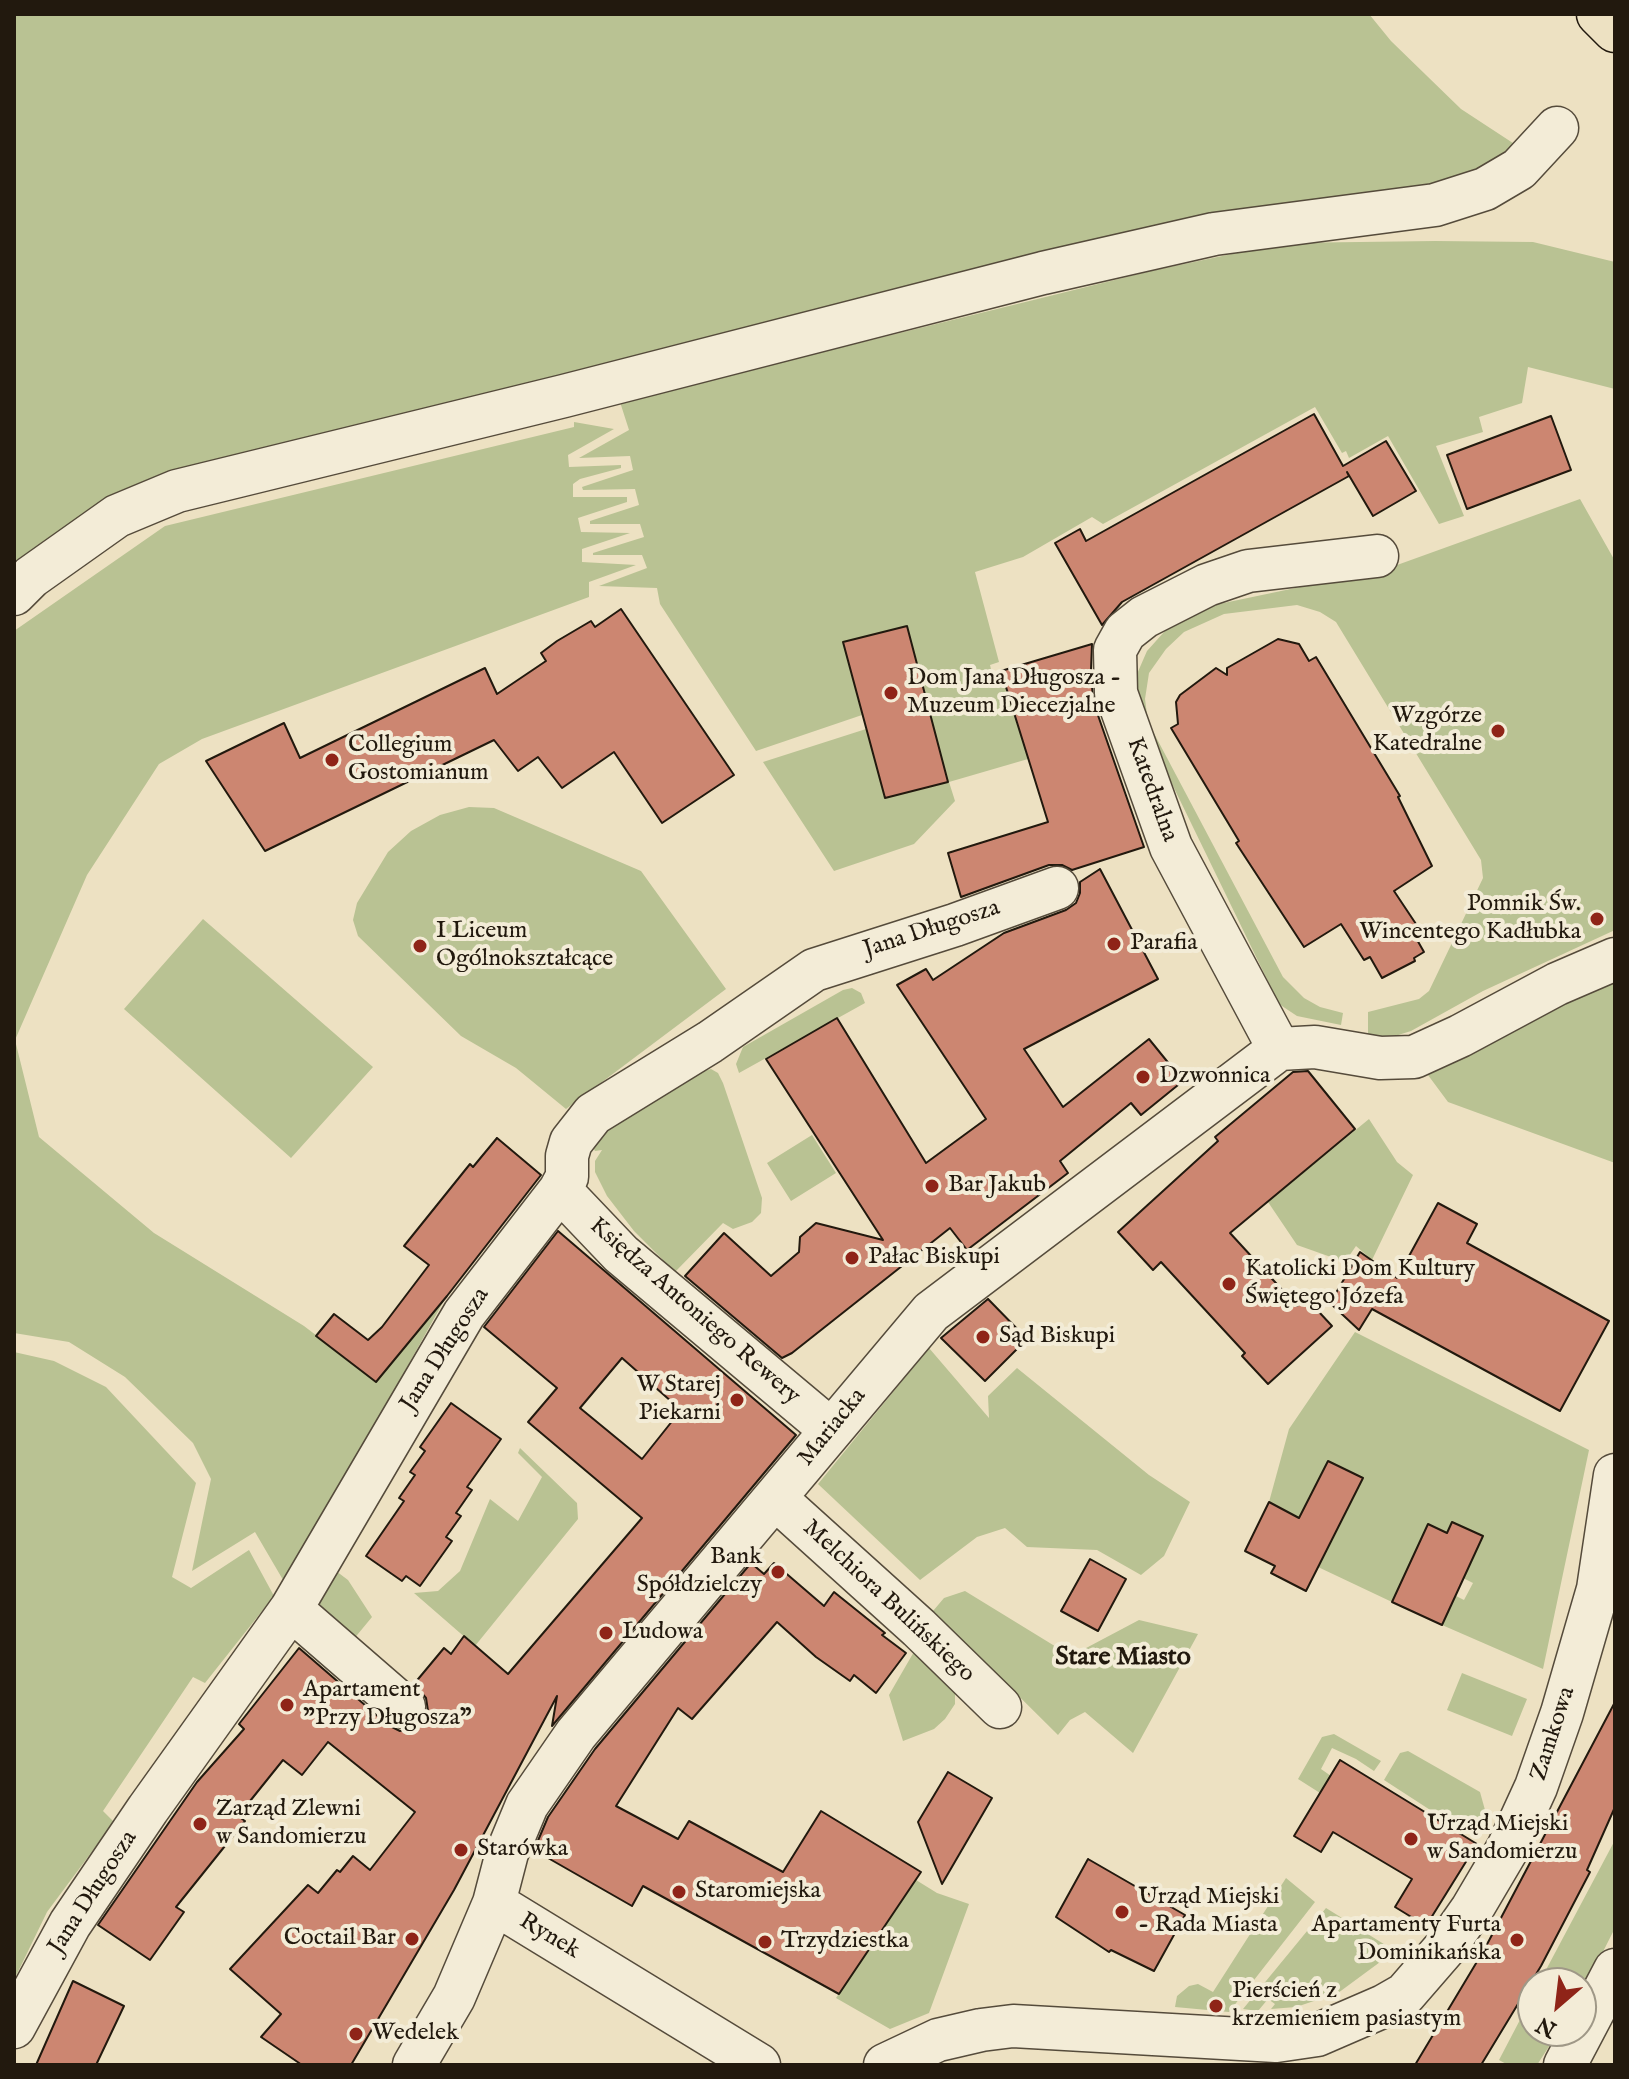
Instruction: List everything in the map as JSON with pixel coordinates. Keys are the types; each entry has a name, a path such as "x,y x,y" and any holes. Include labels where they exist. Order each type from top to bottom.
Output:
{"main road":[{"path":"1599,14 1615,30"}],"street":[{"path":"14,594 31,577 117,516 177,491 1043,273 1200,237 1435,205 1485,189 1519,169 1557,128"},
{"name":"Katedralna","path":"1279,1049 1171,847 1116,693 1115,650 1125,632 1144,617 1207,585 1248,571 1377,556"},
{"name":"Jana Długosza","path":"14,2027 70,1924 291,1609 464,1314 560,1190 567,1177 571,1142 593,1114 710,1042 814,970 955,925 1057,888"},
{"path":"1279,1049 1315,1047 1380,1058 1414,1057 1557,984 1615,959"},
{"name":"Mariacka","path":"494,1903 507,1853 527,1805 576,1734 931,1312 1279,1049"},
{"name":"Księdza Antoniego Rewery","path":"560,1190 621,1254 831,1430"},
{"name":"Zamkowa","path":"885,2065 938,2040 1013,2026 1252,2053 1276,2041 1317,2035 1405,1994 1444,1949 1472,1909 1508,1848 1536,1787 1562,1713 1598,1589 1615,1475"},
{"name":"Melchiora Bulińskiego","path":"775,1498 919,1628 1000,1707"},
{"path":"291,1609 404,1707"},
{"name":"Rynek","path":"414,2065 454,1997 494,1903 759,2065"},
{"path":"1565,2065 1615,1970"}],"green space":[{"path":"14,14 1369,14 1391,41 1461,109 1519,147 1492,166 1444,186 175,475 14,572"},
{"path":"1533,242 1615,262 1615,389 1528,367 1522,403 1479,417 1483,432 1436,446 1464,516 1439,524 1388,436 1349,458 1346,451 1342,453 1315,407 1103,524 1092,517 1023,557 975,572 999,662 990,665 994,682 1004,680 1028,759 949,782 955,801 914,844 834,871 763,762 866,729 885,798 948,782 907,627 843,642 862,715 756,751 660,604 657,588 599,586 647,568 642,555 593,555 644,537 640,524 590,524 590,521 639,505 635,489 583,490 582,487 633,470 630,456 579,458 629,430 620,402 1151,271 1284,243"},
{"path":"574,422 614,429 568,455 569,467 621,465 621,468 580,479 573,484 573,497 627,497 627,502 578,518 581,532 630,533 582,549 582,562 636,565 589,582 589,597 202,739 159,764 87,875 15,1040 39,1137 154,1233 304,1326 376,1381 446,1297 286,1585 255,1532 192,1571 211,1479 193,1443 125,1377 69,1342 14,1333 14,631 165,526 574,427"},
{"path":"1580,499 1615,561 1615,930 1483,991 1411,1031 1395,1036 1368,1036 1368,1012 1419,999 1429,991 1483,878 1481,860 1336,622 1320,612 1297,605 1224,614 1184,632 1166,649 1149,673 1145,699 1148,722 1283,977 1304,998 1320,1007 1343,1013 1341,1025 1297,1016 1279,1004 1139,716 1137,674 1147,651 1173,622 1219,604 1386,569"},
{"path":"469,807 494,808 641,871 726,989 566,1109 516,1068 461,1036 358,936 353,920 357,903 388,852 411,831 440,815"},
{"path":"203,919 373,1067 291,1158 124,1009"},
{"path":"1615,977 1615,1163 1448,1102 1425,1071"},
{"path":"852,988 861,993 865,1003 739,1073 736,1064 743,1047 843,990"},
{"path":"711,1069 718,1073 723,1083 762,1198 761,1213 752,1222 733,1229 723,1223 675,1272 634,1231 607,1196 595,1172 595,1161 602,1150 595,1151 591,1144 595,1136 701,1072"},
{"path":"1369,1119 1397,1162 1413,1175 1372,1260 1356,1246 1345,1262 1297,1245 1268,1202"},
{"path":"812,1135 836,1173 791,1201 767,1163"},
{"path":"1355,1332 1589,1450 1543,1669 1442,1625 1456,1596 1464,1600 1473,1583 1463,1578 1483,1536 1453,1522 1447,1533 1428,1525 1392,1602 1318,1567 1362,1478 1328,1461 1299,1518 1269,1502 1289,1429"},
{"path":"929,1348 989,1418 988,1396 1017,1368 1149,1475 1190,1502 1164,1556 1141,1575 1097,1550 1027,1547 1005,1528 977,1537 920,1580 818,1484"},
{"path":"14,1352 54,1361 106,1387 196,1483 172,1577 191,1588 249,1550 274,1596 205,1683 193,1677 103,1811 114,1822 47,1912 14,1980"},
{"path":"520,1448 577,1503 578,1519 475,1646 414,1593 438,1591 460,1571 490,1499 518,1521 542,1477 518,1453"},
{"path":"336,1571 348,1580 372,1617 353,1640 324,1615 318,1603"},
{"path":"965,1591 1071,1656 1139,1620 1198,1634 1133,1753 1085,1712 1070,1720 1058,1735 933,1611 944,1598"},
{"path":"915,1650 955,1685 955,1704 934,1729 903,1741 889,1695"},
{"path":"1462,1673 1527,1699 1512,1736 1447,1710"},
{"path":"1334,1734 1381,1761 1374,1771 1332,1748 1321,1769 1331,1776 1320,1793 1298,1779 1322,1737"},
{"path":"1408,1751 1480,1792 1485,1810 1472,1833 1458,1828 1384,1780 1400,1753"},
{"path":"1615,1840 1615,1928 1595,1967 1548,1967"},
{"path":"1286,1878 1315,1902 1229,2012 1175,2007 1177,1996 1189,1986 1198,1984 1213,1992"},
{"path":"916,1880 937,1893 969,1904 929,2013 890,2029 836,1998"},
{"path":"1326,1908 1395,1951 1338,1993 1296,2007 1271,2009 1275,2004 1268,1999 1258,2011 1243,2009"},
{"path":"1517,2026 1517,2047 1549,2047 1537,2065 1508,2065 1499,2060"}],"building":[{"path":"1314,414 1343,466 1386,441 1416,491 1373,516 1347,472 1349,476 1122,602 1102,625 1055,543 1080,529 1086,541"},
{"path":"1551,416 1571,470 1467,509 1447,455"},
{"path":"621,609 734,775 662,823 614,752 562,788 538,757 518,771 494,740 265,851 206,761 284,723 300,758 485,668 497,694 546,661 541,653 557,641 591,621 595,627"},
{"name":"Dom Jana Długosza - Muzeum Diecezjalne","path":"907,626 948,782 885,798 843,642"},
{"path":"1278,639 1299,644 1309,661 1316,657 1400,796 1432,866 1394,891 1418,927 1412,931 1424,952 1414,958 1415,961 1382,978 1370,957 1364,960 1341,924 1304,947 1236,843 1239,841 1171,728 1178,724 1176,702 1180,695 1216,668 1227,675 1227,668"},
{"path":"1092,644 1093,701 1144,847 1072,870 1062,865 1049,865 961,897 948,853 1048,822 1001,671"},
{"path":"1100,869 1158,979 1024,1049 1063,1107 1149,1039 1183,1081 1141,1115 1131,1103 1060,1161 1068,1173 967,1250 950,1228 782,1358 685,1276 724,1233 771,1276 799,1252 800,1237 816,1223 883,1240 766,1059 837,1018 926,1163 986,1119 897,985 926,969 933,980 1004,933 1066,910 1076,903 1080,882"},
{"path":"1308,1071 1355,1129 1230,1233 1297,1306 1306,1298 1332,1326 1268,1384 1242,1356 1245,1353 1161,1262 1153,1270 1118,1232 1218,1141 1215,1137 1293,1072"},
{"path":"497,1138 541,1175 376,1382 316,1336 334,1314 368,1340 382,1327 429,1265 404,1246 470,1164 473,1167"},
{"path":"1438,1203 1477,1224 1467,1243 1609,1321 1560,1411 1372,1309 1359,1330 1330,1303 1360,1252 1397,1278"},
{"path":"558,1231 796,1435 552,1726 557,1696 454,1890 351,2065 302,2065 261,2037 281,2014 230,1969 308,1885 318,1893 353,1856 370,1870 415,1812 328,1742 302,1775 283,1760 238,1816 245,1821 176,1907 184,1912 150,1960 98,1925 197,1782 244,1729 239,1724 299,1648 388,1725 400,1731 413,1729 423,1722 428,1711 426,1698 414,1684 444,1648 451,1654 464,1636 508,1674 642,1518 528,1422 557,1388 484,1327","holes":["622,1358 681,1410 642,1459 580,1408"]},
{"name":"Sąd Biskupi","path":"988,1299 1027,1339 985,1381 941,1338"},
{"path":"451,1403 501,1439 467,1487 472,1490 456,1513 461,1516 446,1537 452,1541 420,1586 406,1576 402,1581 366,1556 404,1501 399,1498 415,1475 410,1472 425,1451 420,1447"},
{"path":"1328,1461 1363,1478 1306,1591 1271,1573 1275,1566 1245,1551 1269,1502 1299,1518"},
{"path":"1452,1522 1483,1536 1442,1625 1392,1602 1428,1524 1447,1533"},
{"path":"1090,1559 1126,1579 1098,1631 1061,1611"},
{"path":"751,1563 764,1574 774,1563 824,1606 834,1592 906,1653 876,1693 854,1675 850,1681 816,1657 777,1622 692,1719 678,1708 616,1806 678,1839 689,1821 783,1872 821,1811 921,1872 839,1994 643,1886 632,1906 534,1850 548,1817 595,1749"},
{"path":"1615,1702 1615,1807 1587,1870 1590,1872 1541,1966 1517,1967 1517,2006 1481,2065 1415,2065 1484,1950"},
{"name":"Urząd Miejski w Sandomierzu","path":"1340,1760 1477,1844 1426,1926 1395,1907 1412,1879 1333,1832 1321,1852 1294,1836"},
{"path":"948,1772 992,1798 942,1884 918,1822"},
{"name":"Urząd Miejski - Rada Miasta","path":"1088,1859 1185,1915 1154,1971 1111,1950 1109,1952 1056,1917"},
{"path":"73,1981 124,2006 96,2065 36,2065"}],"place":[{"name":"Dom Jana Długosza - Muzeum Diecezjalne","path":"891,693"},
{"name":"Wzgórze Katedralne","path":"1498,731"},
{"name":"Collegium Gostomianum","path":"332,760"},
{"name":"Pomnik Św. Wincentego Kadłubka","path":"1597,919"},
{"name":"Parafia","path":"1114,944"},
{"name":"I Liceum Ogólnokształcące","path":"420,946"},
{"name":"Dzwonnica","path":"1143,1077"},
{"name":"Bar Jakub","path":"932,1186"},
{"name":"Pałac Biskupi","path":"852,1258"},
{"name":"Katolicki Dom Kultury Świętego Józefa","path":"1229,1284"},
{"name":"Sąd Biskupi","path":"983,1337"},
{"name":"W Starej Piekarni","path":"737,1400"},
{"name":"Bank Spółdzielczy","path":"778,1572"},
{"name":"Ludowa","path":"606,1633"},
{"name":"Apartament \"Przy Długosza\"","path":"287,1705"},
{"name":"Zarząd Zlewni w Sandomierzu","path":"200,1824"},
{"name":"Urząd Miejski w Sandomierzu","path":"1411,1839"},
{"name":"Starówka","path":"461,1850"},
{"name":"Staromiejska","path":"679,1892"},
{"name":"Urząd Miejski - Rada Miasta","path":"1122,1912"},
{"name":"Coctail Bar","path":"412,1939"},
{"name":"Apartamenty Furta Dominikańska","path":"1517,1940"},
{"name":"Trzydziestka","path":"765,1942"},
{"name":"Pierścień z krzemieniem pasiastym","path":"1216,2006"},
{"name":"Wedelek","path":"356,2034"}],"district":[{"name":"Stare Miasto","path":"1123,1659"}]}
